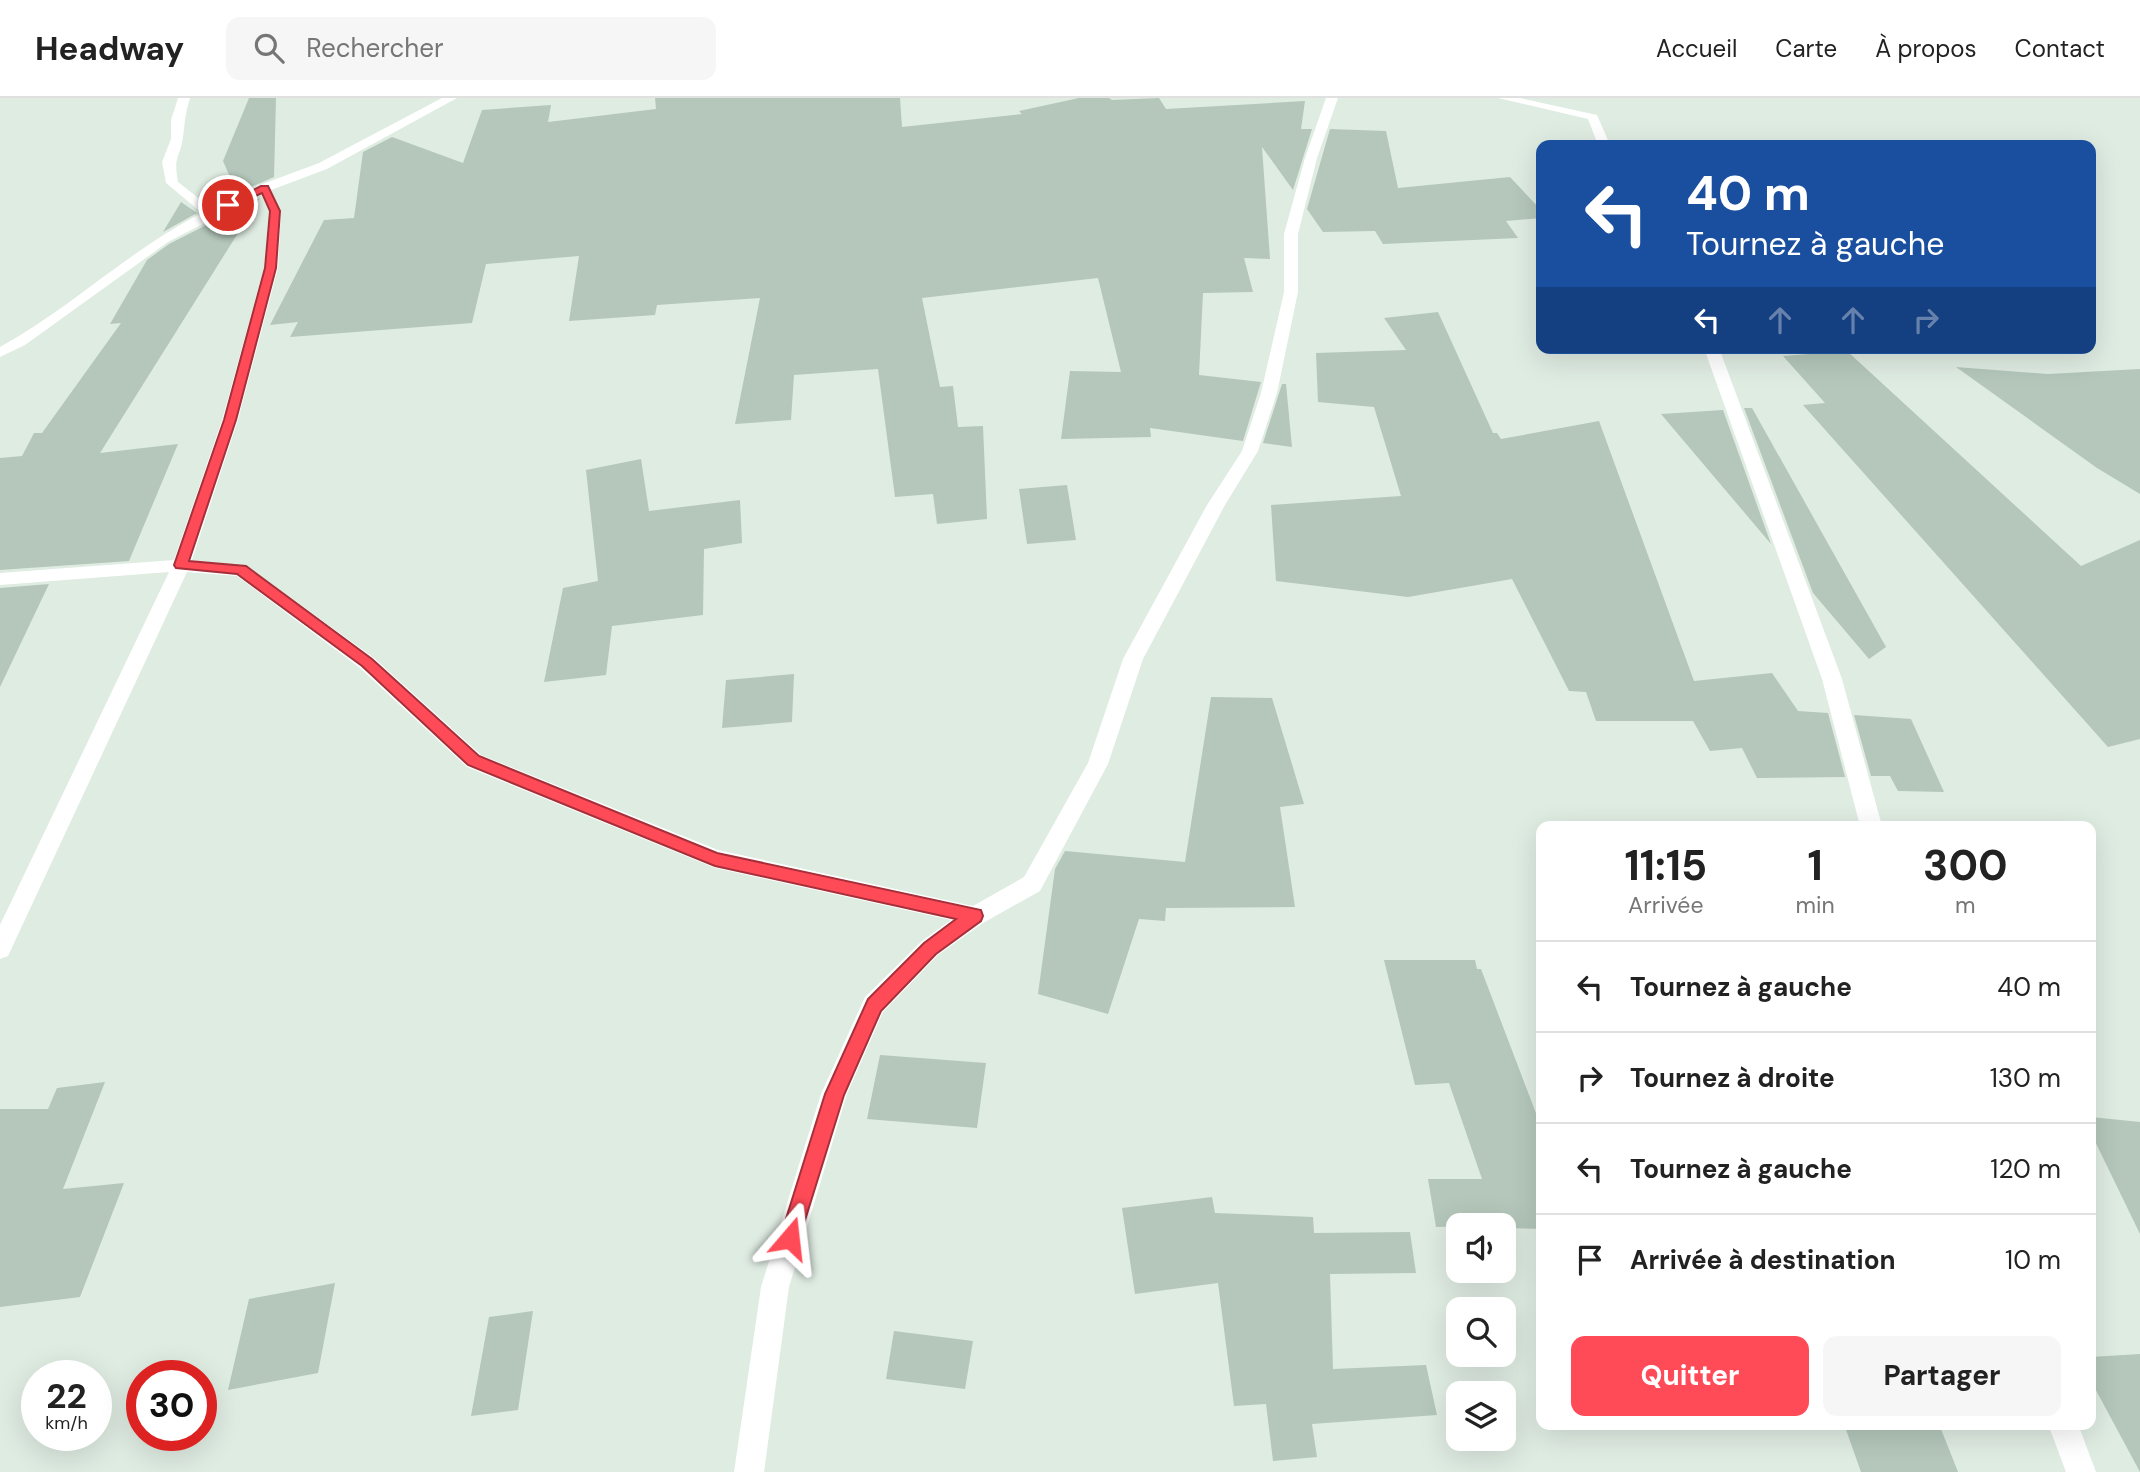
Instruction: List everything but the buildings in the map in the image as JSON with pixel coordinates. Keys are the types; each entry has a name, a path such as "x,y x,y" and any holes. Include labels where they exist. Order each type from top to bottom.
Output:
{"street":[{"path":"184,98 177,120 177,139 168,162 172,183 210,213"},
{"path":"0,353 55,321 152,247 210,213 264,188 323,166 451,98"},
{"path":"749,1472 775,1287 834,1094 874,1005 930,948 975,916 1032,884 1098,764 1133,659 1216,505 1250,451 1269,393 1291,292 1291,234 1311,158 1332,98"},
{"path":"1504,98 1593,117 1602,140"},
{"path":"0,949 180,565 230,420 271,268 275,211 264,188"},
{"path":"1713,354 1832,679 1870,821"},
{"path":"0,579 180,565 241,570 367,663 474,761 715,859 975,916"},
{"path":"2065,1430 2081,1472"}],"route":[{"path":"228,205 264,188 275,211 271,268 230,420 180,565 241,570 367,663 474,761 715,859 975,916 930,948 874,1005 834,1094 790,1238"}]}
